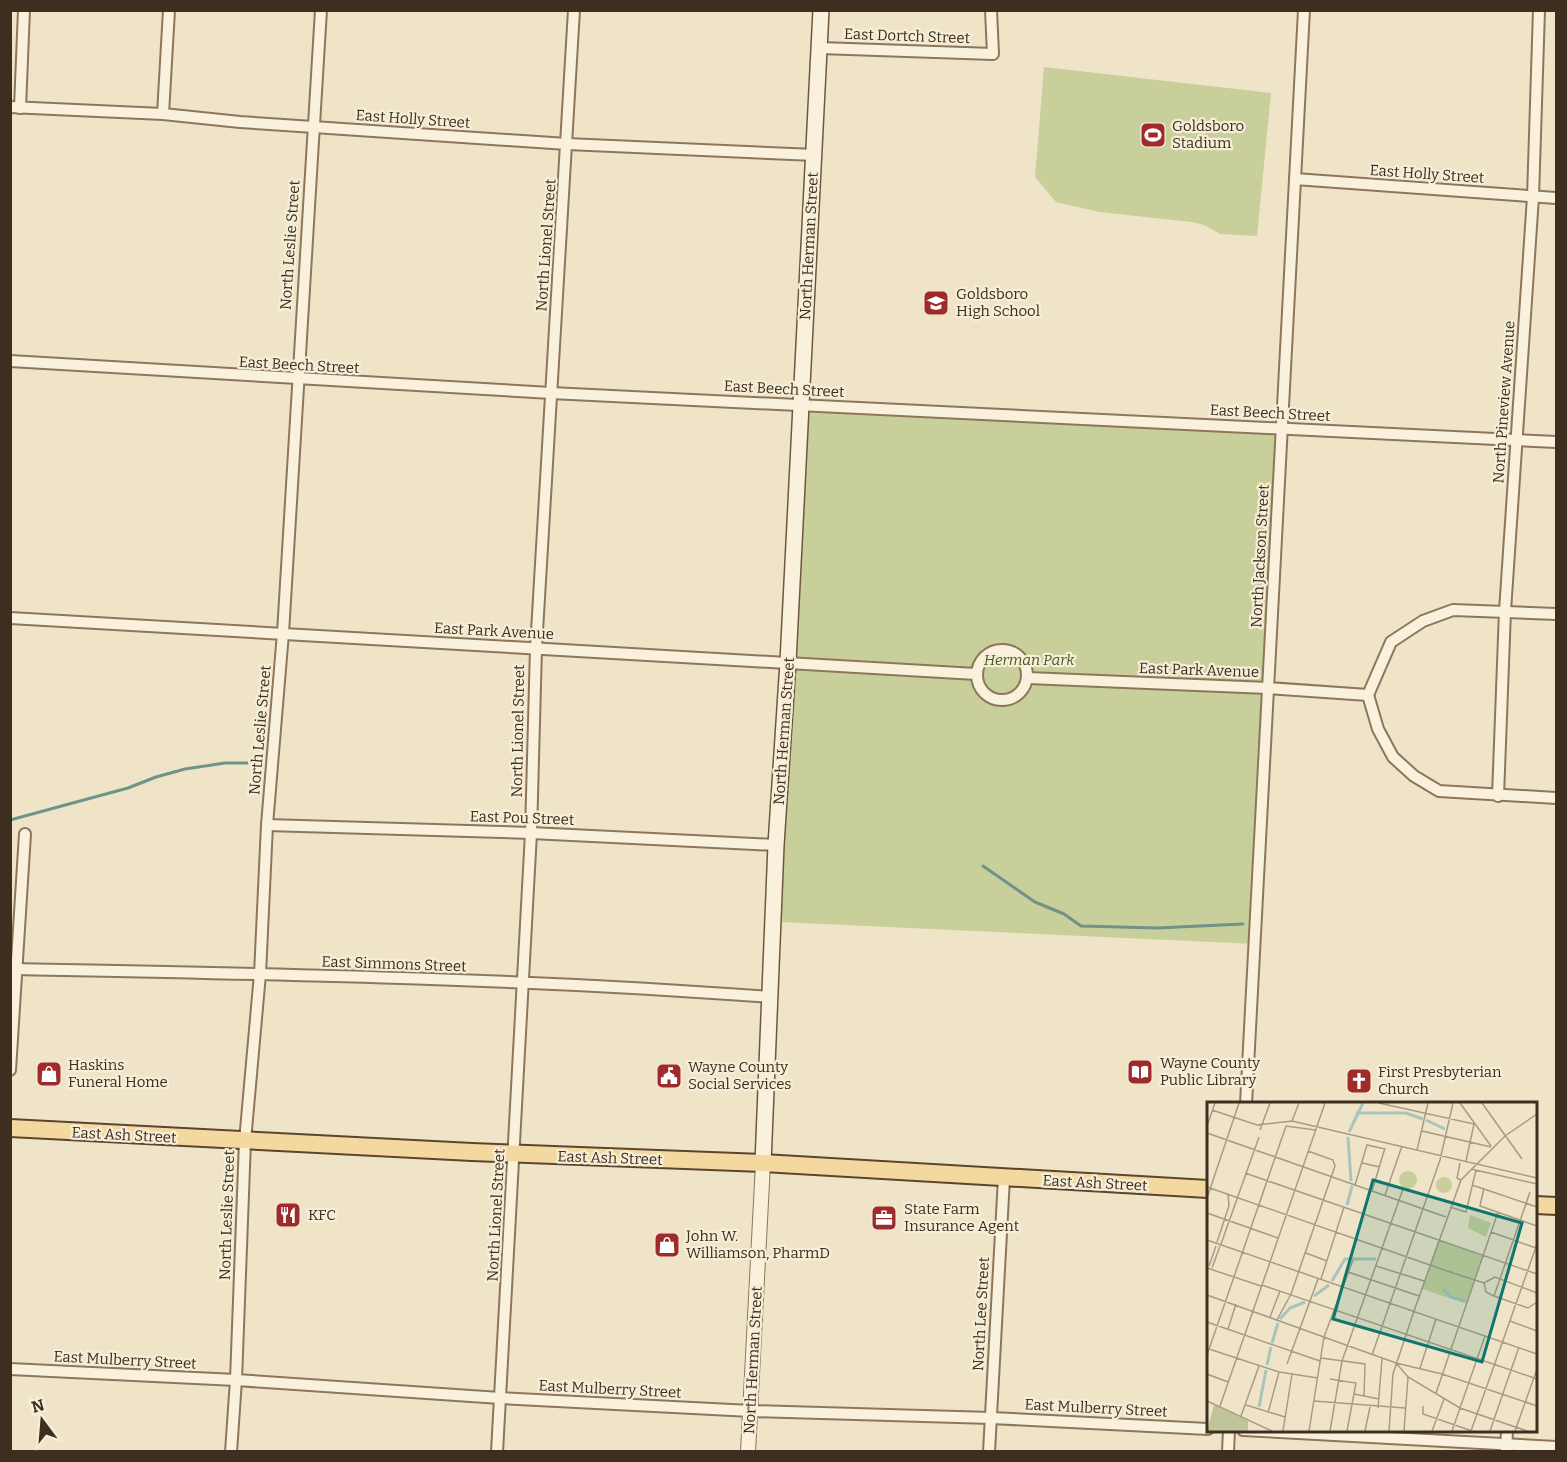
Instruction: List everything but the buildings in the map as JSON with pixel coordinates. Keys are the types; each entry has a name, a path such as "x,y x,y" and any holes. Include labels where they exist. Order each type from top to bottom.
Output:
{"main road":[{"name":"North Herman Street","path":"763,1163 776,845 788,662 821,10"},
{"name":"East Ash Street","path":"10,1128 514,1154 763,1163 1207,1189"},
{"path":"1537,1205 1557,1206"}],"street":[{"path":"15,107 24,10"},
{"path":"163,114 169,10"},
{"name":"North Leslie Street","path":"231,1452 236,1380 244,1141 260,974 267,825 283,633 321,10"},
{"name":"North Lionel Street","path":"497,1452 531,833 536,648 574,10"},
{"name":"East Dortch Street","path":"819,48 993,54 992,10"},
{"name":"North Jackson Street","path":"1246,1102 1304,10"},
{"name":"North Pineview Avenue","path":"1498,796 1505,611 1533,197 1539,10"},
{"name":"East Holly Street","path":"15,107 163,114 313,127 567,144 814,155"},
{"name":"East Holly Street","path":"1295,179 1557,198"},
{"name":"East Beech Street","path":"10,361 297,380 1557,442"},
{"path":"1557,614 1453,610 1423,621 1391,642 1368,695 1378,729 1393,757 1414,776 1439,791 1557,798"},
{"name":"East Park Avenue","path":"10,618 976,674"},
{"path":"1005,650 1013,652 1023,660 1028,678 1019,694 1008,700 1000,700 992,698 982,690 976,674 979,664 986,655 1005,650"},
{"name":"East Park Avenue","path":"1028,678 1268,688 1368,695"},
{"name":"East Pou Street","path":"267,825 531,833 776,845"},
{"path":"10,1070 25,834"},
{"name":"East Simmons Street","path":"16,969 523,983 770,998"},
{"name":"North Herman Street","path":"748,1452 763,1163"},
{"name":"North Lee Street","path":"989,1452 1004,1178"},
{"name":"East Mulberry Street","path":"10,1369 236,1380 500,1398 751,1411 991,1418 1207,1429"},
{"path":"1228,1452 1229,1432"},
{"path":"1258,1432 1506,1448 1557,1447"},
{"path":"1506,1448 1507,1432"}],"green space":[{"name":"Goldsboro Stadium","path":"1044,67 1271,93 1257,236 1220,234 1204,225 1192,222 1099,212 1056,202 1035,177"},
{"name":"Herman Park","path":"800,405 1282,429 1255,944 780,922 788,662"}],"waterway":[{"path":"10,820 128,788 185,769 225,763 247,763"},
{"path":"983,866 1035,902 1064,914 1081,926 1157,928 1243,924"}],"place":[{"name":"Goldsboro Stadium","path":"1153,135"},
{"name":"Goldsboro High School","path":"936,303"},
{"name":"Wayne County Public Library","path":"1140,1072"},
{"name":"Haskins Funeral Home","path":"49,1074"},
{"name":"Wayne County Social Services","path":"669,1076"},
{"name":"First Presbyterian Church","path":"1359,1081"},
{"name":"KFC","path":"288,1215"},
{"name":"State Farm Insurance Agent","path":"884,1218"},
{"name":"John W. Williamson, PharmD","path":"667,1245"}]}
